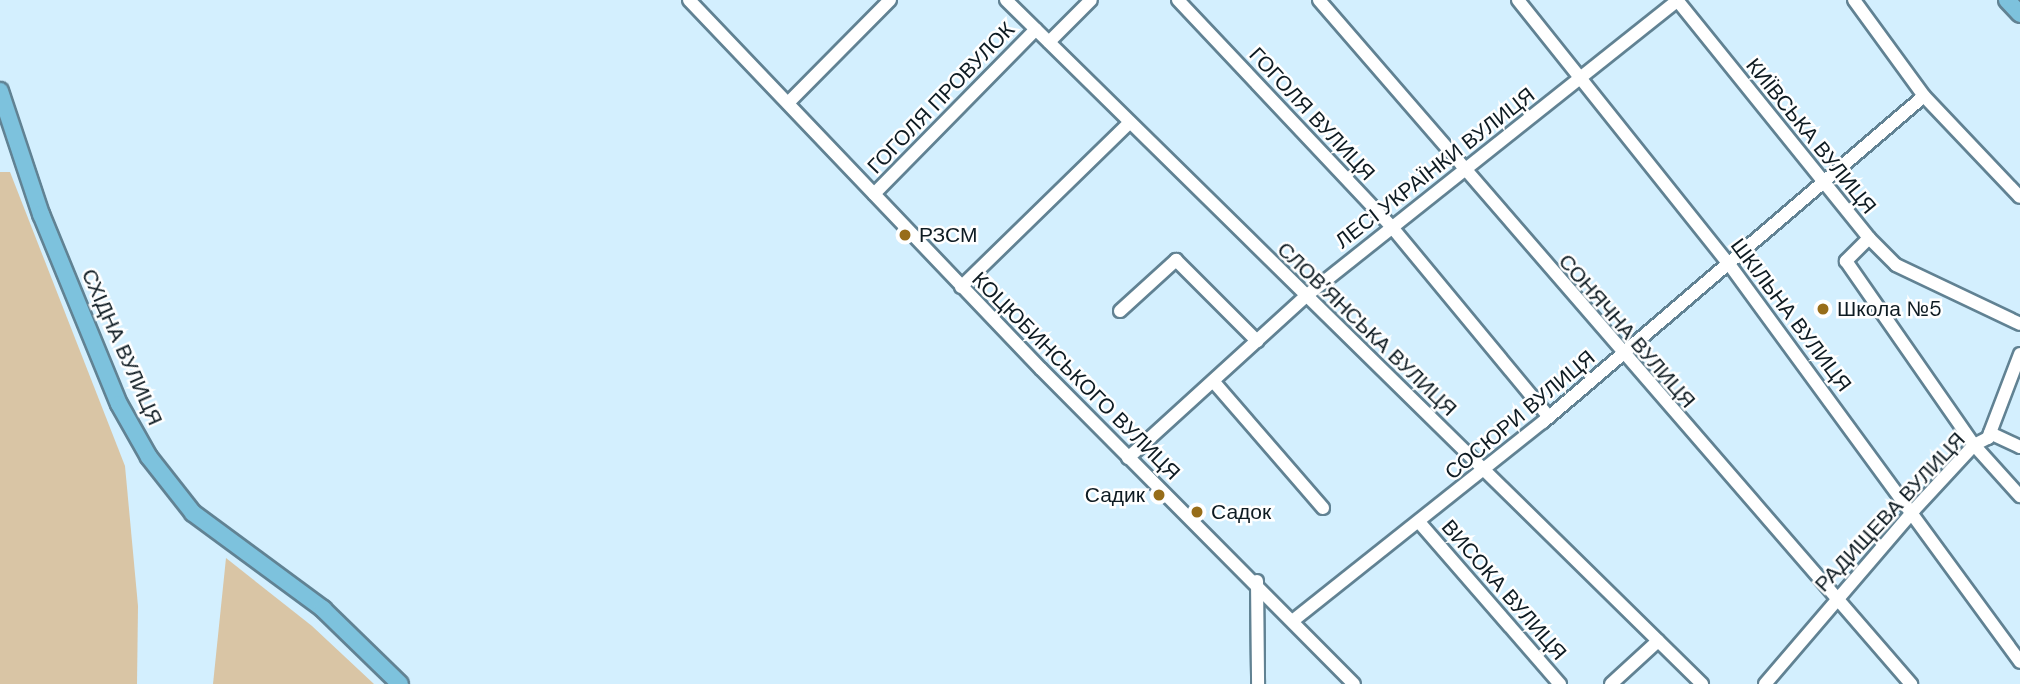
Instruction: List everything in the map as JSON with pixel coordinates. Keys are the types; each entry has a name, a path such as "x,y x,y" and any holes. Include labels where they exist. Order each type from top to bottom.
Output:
{"main road":[{"path":"2007,0 2020,14"},
{"name":"СХІДНА ВУЛИЦЯ","path":"0,91 41,214 119,404 149,457 193,513 272,567 400,684"}],"street":[{"name":"КОЦЮБИНСЬКОГО ВУЛИЦЯ","path":"689,0 961,287 1128,458 1295,619 1354,684"},
{"path":"789,103 891,0"},
{"name":"СЛОВ’ЯНСЬКА ВУЛИЦЯ","path":"1006,0 1702,684"},
{"name":"ГОГОЛЯ ПРОВУЛОК","path":"1049,43 1091,0"},
{"name":"ГОГОЛЯ ВУЛИЦЯ","path":"1178,0 1391,226 1549,417"},
{"name":"СОНЯЧНА ВУЛИЦЯ","path":"1319,0 1911,684"},
{"name":"ШКІЛЬНА ВУЛИЦЯ","path":"1518,0 1729,264 1914,510 2020,662"},
{"name":"ЛЕСІ УКРАЇНКИ ВУЛИЦЯ","path":"1128,458 1306,296 1677,0"},
{"name":"КИЇВСЬКА ВУЛИЦЯ","path":"1677,0 1869,238 1846,261 1974,444 2020,496"},
{"path":"1854,0 1924,96 2020,197"},
{"name":"ГОГОЛЯ ПРОВУЛОК","path":"874,194 1036,29"},
{"name":"СОСЮРИ ВУЛИЦЯ","path":"1295,619 1549,417 1824,185 1924,96"},
{"path":"961,287 1130,122"},
{"path":"1869,238 1896,265 2020,324"},
{"path":"1120,311 1176,260 1257,341"},
{"name":"РАДИЩЕВА ВУЛИЦЯ","path":"1765,684 1914,510 1974,444 1990,433 2020,354"},
{"path":"1213,381 1323,508"},
{"path":"1990,433 2020,447"},
{"name":"ВИСОКА ВУЛИЦЯ","path":"1419,522 1560,684"},
{"path":"1256,582 1258,684"},
{"path":"1611,684 1658,641"}],"shaded area":[{"path":"0,172 10,172 125,466 138,606 137,684 0,684"},
{"path":"226,558 312,626 374,684 213,684"}],"place":[{"name":"РЗСМ","path":"905,235"},
{"name":"Школа №5","path":"1823,309"},
{"name":"Садик","path":"1159,495"},
{"name":"Садок","path":"1197,512"}]}
